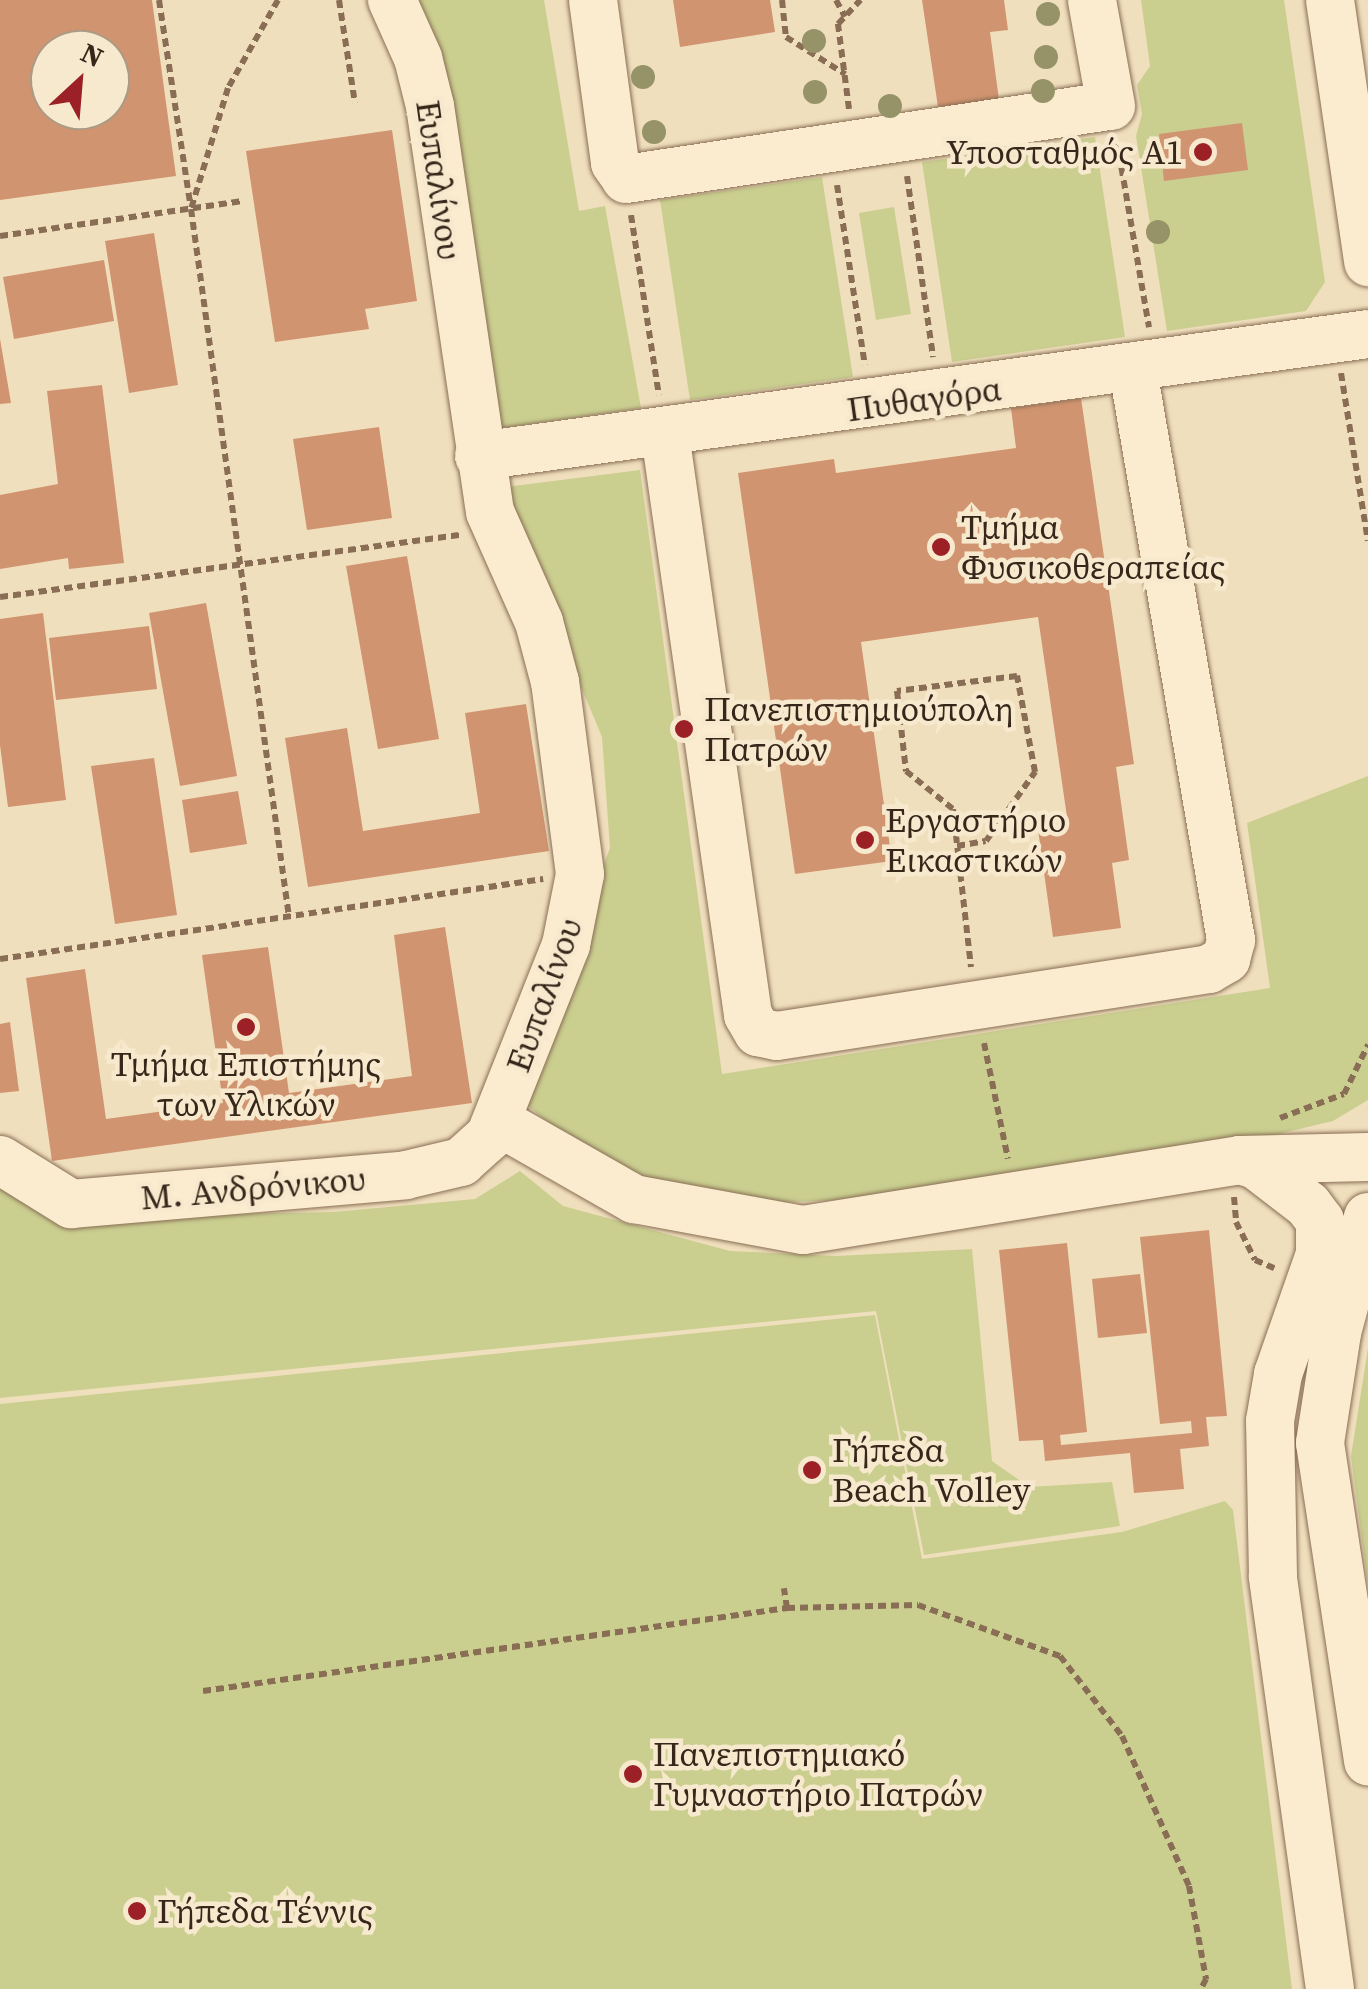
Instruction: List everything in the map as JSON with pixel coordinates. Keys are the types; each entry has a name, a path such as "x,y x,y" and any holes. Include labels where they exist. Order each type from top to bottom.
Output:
{"street":[{"name":"Ευπαλίνου","path":"392,0 418,58 430,106 479,456 496,529 539,622 555,682 580,874 566,945 497,1121"},
{"path":"593,0 616,162 626,179 1111,106 1092,0"},
{"path":"1330,0 1368,262"},
{"name":"Πυθαγόρα","path":"479,456 1144,368 1354,350"},
{"path":"665,434 748,1015 758,1032 777,1036 1209,968 1226,959 1230,940 1144,368"},
{"path":"497,1121 634,1199 803,1230 1246,1157 1368,1157"},
{"name":"Μ. Ανδρόνικου","path":"0,1160 71,1204 425,1171 472,1155 497,1121"},
{"path":"1246,1157 1308,1205 1320,1221 1327,1268 1320,1444 1368,1760"},
{"path":"1330,1989 1271,1546 1270,1421 1327,1268 1368,1217"}],"path":[{"path":"158,0 289,917"},
{"path":"190,209 228,88 278,0"},
{"path":"339,0 355,103"},
{"path":"782,0 786,37 845,74"},
{"path":"840,0 845,17"},
{"path":"860,0 838,24 845,74 843,146 872,406"},
{"path":"1111,106 1144,368"},
{"path":"902,138 938,398"},
{"path":"626,179 665,434"},
{"path":"0,236 242,201"},
{"path":"1354,350 1368,541"},
{"path":"0,597 240,568 496,529"},
{"path":"957,846 986,841 1035,772 1017,676 897,690 906,771 953,809 957,846 976,1003 1015,1196"},
{"path":"0,959 580,874"},
{"path":"1327,1268 1255,1260 1236,1222 1246,1157 1344,1094 1368,1045"},
{"path":"784,1588 787,1608"},
{"path":"203,1691 787,1608 918,1605 1060,1656 1122,1736 1189,1886 1206,1979 1201,1989"}],"green space":[{"path":"406,0 544,0 579,211 605,206 641,408 489,430"},
{"path":"1141,0 1284,0 1325,282 1306,311 1167,331 1136,136 1142,114 1137,85 1150,66"},
{"path":"1095,137 1125,337 952,362 922,162"},
{"path":"822,177 853,377 690,400 660,200"},
{"path":"894,207 911,314 876,320 859,213"},
{"path":"640,470 722,1074 1270,988 1247,823 1368,776 1368,1100 1333,1121 1270,1136 839,1200 747,1204 673,1188 620,1166 565,1136 516,1096 610,848 602,737 498,488"},
{"path":"520,1171 563,1206 730,1251 836,1256 972,1249 992,1461 1029,1487 1112,1482 1120,1526 924,1555 876,1311 0,1398 0,1175 77,1217 334,1212 475,1199"},
{"name":"Πανεπιστημιακό Γυμναστήριο Πατρών","path":"875,1315 922,1559 1122,1532 1225,1501 1233,1510 1292,1989 0,1989 0,1404"},
{"path":"1368,1348 1368,1585 1351,1456"}],"building":[{"path":"0,0 152,0 176,176 0,200"},
{"path":"673,0 770,0 775,32 680,47"},
{"path":"922,0 1004,0 1008,30 990,32 999,100 938,107"},
{"name":"Υποσταθμός Α1","path":"1242,123 1248,170 1164,181 1159,134"},
{"path":"392,130 417,301 365,309 369,329 275,342 246,151"},
{"path":"154,233 178,385 129,393 105,241"},
{"path":"104,260 114,321 14,339 3,277"},
{"path":"0,339 11,403 0,404"},
{"path":"102,385 124,563 69,569 68,558 0,569 0,495 58,484 47,391"},
{"path":"1081,398 1134,764 1116,767 1129,860 1112,863 1121,928 1053,937 1037,822 1067,817 1038,617 861,642 892,861 795,874 738,473 834,459 836,473 1016,448 1011,408"},
{"path":"379,427 392,518 307,530 293,439"},
{"path":"407,556 439,739 378,749 346,566"},
{"path":"206,603 237,776 180,786 149,613"},
{"path":"43,613 66,800 8,807 0,745 0,619"},
{"path":"149,626 157,689 56,700 49,638"},
{"path":"526,704 549,851 308,887 285,738 347,728 363,831 480,813 465,713"},
{"path":"154,758 177,915 115,924 91,766"},
{"path":"238,791 247,844 190,853 182,800"},
{"name":"Τμήμα Επιστήμης των Υλικών","path":"445,927 472,1103 52,1161 26,978 85,969 106,1119 223,1103 202,955 268,947 289,1093 412,1076 394,935"},
{"path":"10,1022 19,1091 0,1093 0,1024"},
{"path":"1209,1230 1227,1416 1206,1417 1209,1446 1180,1449 1184,1489 1134,1493 1130,1453 1045,1461 1043,1440 1019,1441 999,1250 1067,1243 1087,1432 1060,1435 1061,1445 1192,1433 1191,1421 1160,1424 1140,1237"},
{"path":"1140,1274 1147,1333 1098,1338 1092,1279"}],"place":[{"name":"Υποσταθμός Α1","path":"1203,152"},
{"name":"Τμήμα Φυσικοθεραπείας","path":"941,547"},
{"name":"Πανεπιστημιούπολη Πατρών","path":"684,729"},
{"name":"Εργαστήριο Εικαστικών","path":"865,840"},
{"name":"Τμήμα Επιστήμης των Υλικών","path":"246,1027"},
{"name":"Γήπεδα Beach Volley","path":"812,1470"},
{"name":"Πανεπιστημιακό Γυμναστήριο Πατρών","path":"633,1774"},
{"name":"Γήπεδα Τέννις","path":"137,1911"}]}
